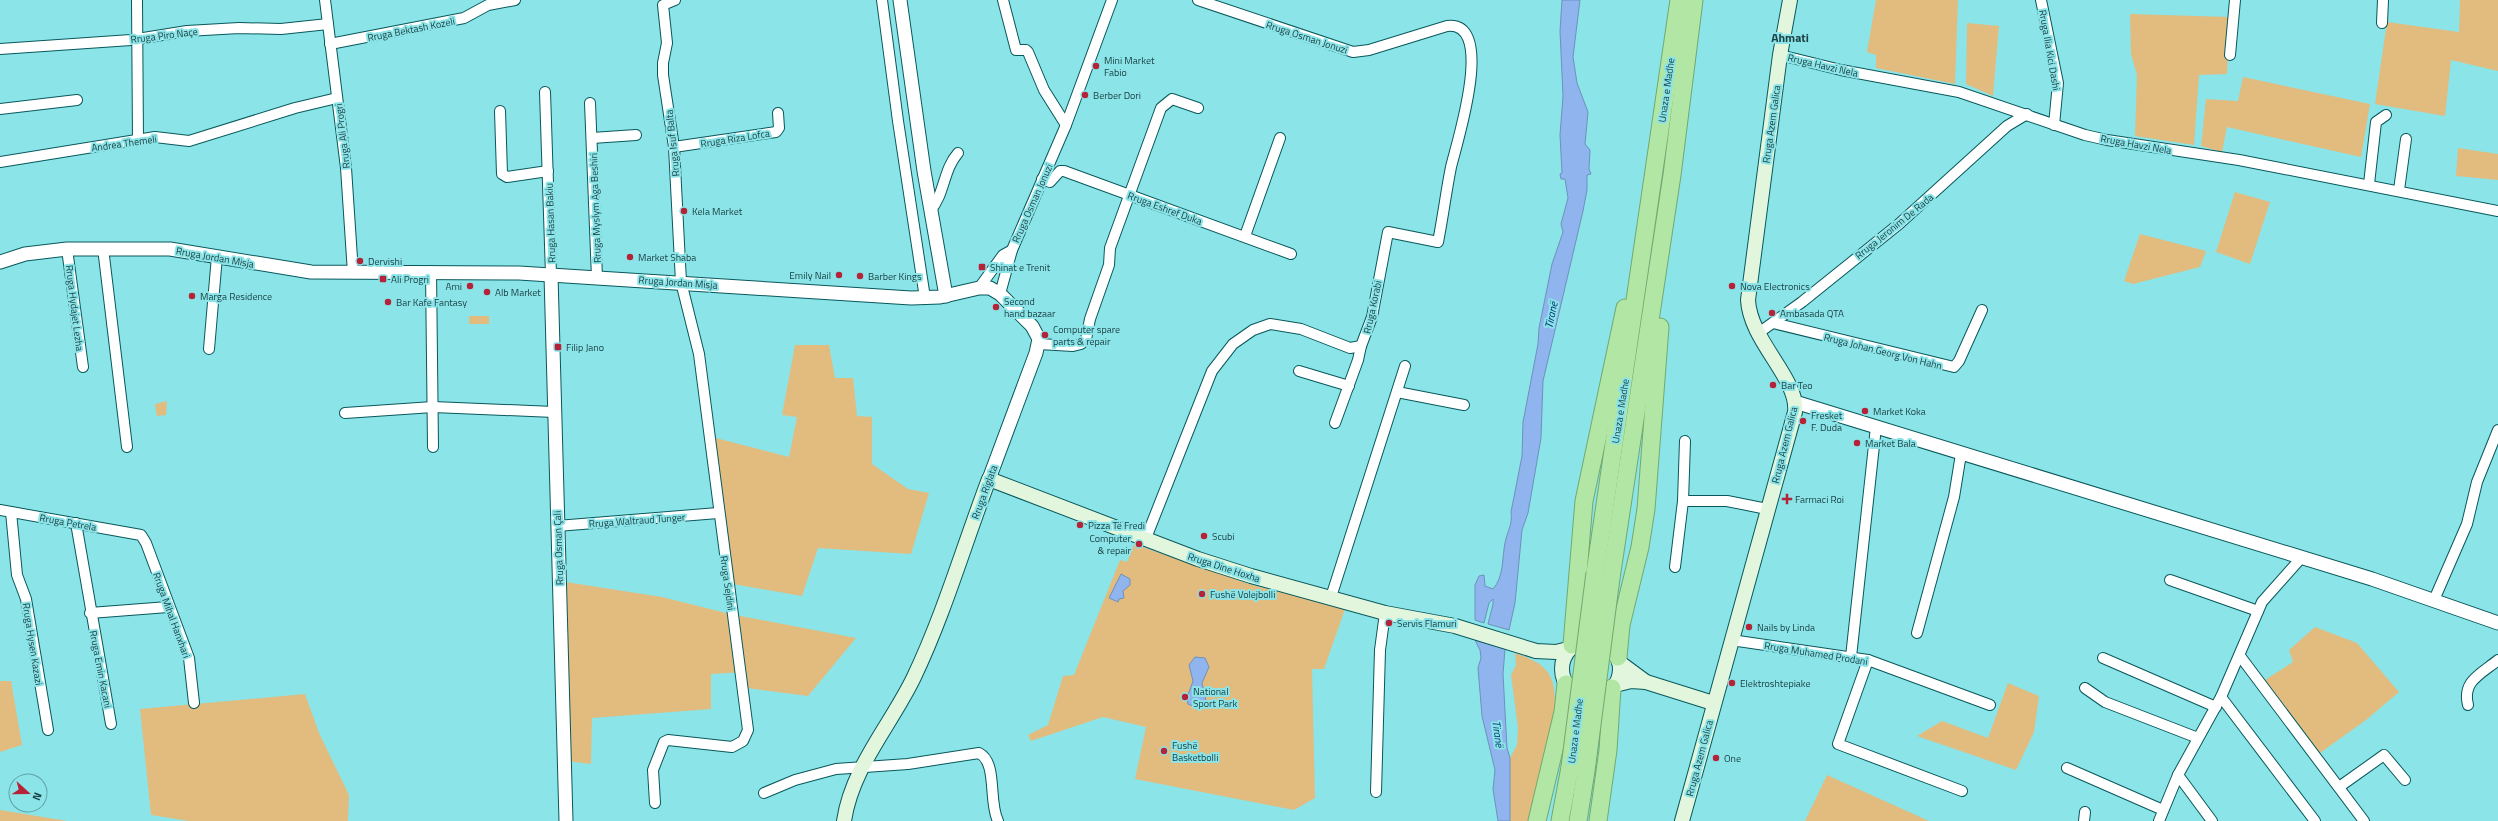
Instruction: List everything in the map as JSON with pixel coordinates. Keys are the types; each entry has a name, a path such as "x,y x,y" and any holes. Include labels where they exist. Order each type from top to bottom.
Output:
{"highway":[{"name":"Unaza e Madhe","path":"1578,821 1578,769 1603,576 1672,175 1674,91 1679,0"},
{"name":"Unaza e Madhe","path":"1674,91 1694,0"},
{"path":"1570,647 1584,501 1627,298 1645,184 1674,91"},
{"path":"1618,660 1621,625 1640,547 1646,509 1660,325 1682,147 1674,91"},
{"path":"1537,821 1563,712 1563,678"},
{"path":"1598,821 1608,750 1614,687"},
{"name":"Unaza e Madhe","path":"1560,821 1578,769"}],"main road":[{"name":"Rruga Azem Galica","path":"1682,821 1713,703 1795,412 1795,402 1791,390 1757,334 1749,313 1750,275 1780,55 1790,0"},
{"name":"Rruga Dine Hoxha","path":"989,479 1224,568 1331,597 1385,614 1456,626 1529,649 1556,652 1586,639 1600,640 1611,647 1618,660 1646,682"},
{"name":"Rruga Riglata","path":"844,821 849,796 862,767 914,678 989,479"},
{"path":"1563,678 1561,663 1570,647"},
{"name":"Rruga Dine Hoxha","path":"1529,649 1563,678 1572,692 1587,698 1603,696 1614,687 1631,682 1646,682 1713,703"},
{"path":"1614,687 1620,672 1618,660"}],"street":[{"path":"137,0 138,140"},
{"name":"Rruga Ali Progri","path":"326,0 330,44 346,168 353,273"},
{"name":"Rruga Bektash Kozeli","path":"330,44 464,18 488,3 515,0"},
{"name":"Rruga Isuf Balta","path":"675,0 663,5 667,43 662,63 674,147 681,282"},
{"path":"882,0 899,128 925,298 946,296 979,288 990,288 1000,294 1038,333 1039,344 1073,346 1081,344 1086,339 1090,319 1109,265 1110,248 1164,104 1172,99 1198,108"},
{"path":"900,0 930,211 946,296"},
{"path":"1003,0 1016,50 1026,50 1028,52 1044,90 1066,125"},
{"name":"Rruga Osman Jonuzi","path":"1000,294 1012,250 1066,125 1112,0"},
{"name":"Rruga Osman Jonuzi","path":"1198,0 1218,4 1353,52 1369,50 1453,25 1463,31"},
{"name":"Rruga Ilia Kici Dashi","path":"2041,0 2058,84 2054,125"},
{"path":"2230,55 2236,0"},
{"path":"2382,23 2383,0"},
{"name":"Rruga Piro Naçe","path":"0,49 137,39 187,31 239,28 281,29 328,24"},
{"name":"Rruga Korabi","path":"1146,538 1212,371 1233,344 1253,330 1270,324 1301,329 1350,348 1361,346 1372,317 1388,232 1438,242 1451,166 1470,93 1470,42 1463,31"},
{"name":"Rruga Havzi Nela","path":"1780,55 1840,70 1959,92 2085,135 2133,145 2239,160 2369,184 2498,211"},
{"name":"Rruga Hasan Bakiu","path":"545,92 551,275"},
{"name":"Andrea Themeli","path":"0,162 155,137 189,141 294,108 337,98"},
{"path":"0,109 77,100"},
{"name":"Rruga Myslym Aga Beshiri","path":"590,103 597,278"},
{"name":"Rruga Hasan Bakiu","path":"500,111 502,174 507,177 548,171"},
{"name":"Rruga Riza Lofca","path":"674,147 776,132 779,128 778,113"},
{"name":"Rruga Jeronim De Rada","path":"1757,334 1899,224 2007,126 2027,114"},
{"path":"2369,184 2376,122 2386,114"},
{"name":"Rruga Myslym Aga Beshiri","path":"592,138 636,135"},
{"path":"1245,236 1280,138"},
{"path":"2399,190 2406,139"},
{"path":"930,211 939,198 948,169 958,153"},
{"name":"Rruga Eshref Duka","path":"1042,179 1050,182 1060,171 1064,171 1291,254"},
{"path":"103,248 127,447"},
{"name":"Rruga Jordan Misja","path":"0,262 25,254 67,249 170,249 311,272 353,273 431,271 551,275 925,298"},
{"name":"Rruga Hydajet Lezha","path":"67,249 83,367"},
{"name":"Rruga Osman Jonuzi","path":"979,288 1003,255 1012,250"},
{"path":"209,349 217,256"},
{"path":"431,271 433,447"},
{"name":"Rruga Osman Çali","path":"551,275 566,821"},
{"name":"Rruga Sejdini","path":"655,803 653,770 664,742 668,740 732,747 743,741 748,730 718,513 699,354 681,282"},
{"name":"Rruga Johan Georg Von Hahn","path":"1772,323 1954,367 1959,361 1982,310"},
{"name":"Rruga Riglata","path":"989,479 1039,344"},
{"path":"1335,423 1349,386 1361,346"},
{"path":"1331,597 1405,366"},
{"path":"1299,371 1349,386"},
{"path":"1396,392 1464,405"},
{"path":"1795,402 2302,557 2434,600 2498,623"},
{"path":"345,413 433,407 554,412"},
{"path":"1851,657 1876,427"},
{"path":"2434,600 2467,524 2477,482 2498,430"},
{"path":"1675,567 1683,501 1685,441"},
{"path":"1918,633 1954,497 1961,454"},
{"path":"1683,501 1727,501 1767,509"},
{"name":"Rruga Petrela","path":"0,510 136,533"},
{"name":"Rruga Hysen Kazazi","path":"11,512 17,575 26,599 48,730"},
{"name":"Rruga Waltraud Tunger","path":"557,526 718,513"},
{"name":"Rruga Emin Kacani","path":"76,523 90,613 111,724"},
{"name":"Rruga Mihal Hanxhari","path":"136,533 141,535 146,543 168,607 189,658 194,703"},
{"path":"2159,821 2178,775 2222,697 2262,602 2302,557"},
{"path":"2170,580 2258,611"},
{"path":"90,613 168,607"},
{"path":"1376,792 1380,650 1385,614"},
{"name":"Rruga Muhamed Prodani","path":"1731,640 1868,660 1990,705"},
{"path":"2240,656 2364,821"},
{"path":"2103,658 2216,707"},
{"path":"1868,660 1838,744 1962,791"},
{"path":"2468,705 2467,689 2471,682 2498,660"},
{"path":"2086,688 2105,702 2198,738"},
{"path":"2222,697 2315,821"},
{"path":"764,793 817,773 862,767 908,764 979,753 984,756 990,764 992,801 998,821"},
{"path":"2339,787 2384,755 2405,780"},
{"path":"2067,768 2163,810"},
{"path":"2178,775 2212,821"}],"shaded area":[{"path":"1876,0 1958,0 1955,84 1876,68 1876,55 1867,52"},
{"path":"2460,0 2498,0 2498,71 2451,60 2445,116 2375,104 2387,22 2459,32"},
{"path":"2130,14 2230,17 2227,74 2199,75 2194,145 2135,136 2137,75 2131,54"},
{"path":"1967,23 1999,26 1993,96 1966,84"},
{"path":"2243,77 2370,104 2361,157 2227,127 2222,152 2201,146 2206,99 2238,101"},
{"path":"2458,148 2498,154 2498,180 2456,176"},
{"path":"2235,192 2270,202 2250,264 2216,252"},
{"path":"2140,234 2206,251 2200,267 2133,284 2124,281"},
{"path":"469,316 489,316 489,324 469,324"},
{"path":"795,345 829,345 835,378 853,378 857,416 872,417 872,464 908,489 929,493 911,554 818,548 802,596 733,584 712,437 789,457 797,417 782,415"},
{"path":"167,401 166,415 157,416 155,404"},
{"name":"National Sport Park","path":"1134,544 1249,584 1345,609 1324,669 1312,669 1315,798 1294,810 1135,779 1146,727 1103,717 1031,741 1028,735 1048,725 1063,676 1074,675 1120,560 1127,562"},
{"path":"559,581 662,597 730,614 856,638 808,696 747,688 745,672 711,674 711,709 592,718 591,764 566,761"},
{"path":"2315,627 2357,643 2399,692 2366,720 2320,753 2265,680 2293,662 2289,650"},
{"path":"1515,653 1540,664 1550,676 1554,689 1555,707 1553,726 1530,821 1510,821 1510,758 1517,745 1518,728 1511,675 1516,665"},
{"path":"0,681 11,681 22,745 0,752"},
{"path":"2008,683 2039,696 2034,732 2016,770 1917,736 1942,721 1988,738"},
{"path":"305,694 319,733 349,795 348,821 189,821 151,815 140,709"},
{"path":"1827,775 1929,821 1805,821"},
{"path":"0,810 8,811 8,813 18,813 67,821 0,821"}],"water":[{"name":"Tiranë","path":"1562,0 1580,0 1573,57 1577,83 1588,112 1585,144 1590,150 1589,169 1591,174 1587,175 1587,190 1583,211 1543,381 1541,438 1528,513 1522,530 1515,603 1509,630 1488,624 1493,599 1489,603 1484,623 1475,620 1475,585 1479,576 1484,575 1485,586 1493,589 1497,584 1501,573 1505,543 1511,524 1511,512 1522,456 1523,422 1538,344 1539,328 1552,264 1563,232 1561,224 1568,198 1565,179 1561,179 1560,174 1562,173 1560,135 1563,96 1560,31"},
{"path":"1121,574 1130,579 1130,585 1123,591 1124,598 1119,599 1118,602 1109,598"},
{"name":"Tiranë","path":"1475,640 1505,649 1503,674 1507,748 1510,758 1510,821 1498,821 1493,789 1495,770 1482,716 1478,668 1481,658 1480,650"},
{"path":"1195,657 1205,658 1209,667 1202,683 1206,701 1203,706 1197,708 1188,704 1187,698 1193,681 1189,665"}],"place":[{"name":"Mini Market Fabio","path":"1096,66"},
{"name":"Berber Dori","path":"1085,95"},
{"name":"Kela Market","path":"684,211"},
{"name":"Market Shaba","path":"630,257"},
{"name":"Dervishi","path":"360,261"},
{"name":"Shinat e Trenit","path":"982,267"},
{"name":"Emily Nail","path":"839,275"},
{"name":"Barber Kings","path":"860,276"},
{"name":"Ali Progri","path":"383,279"},
{"name":"Ami","path":"470,286"},
{"name":"Nova Electronics","path":"1732,286"},
{"name":"Alb Market","path":"487,292"},
{"name":"Marga Residence","path":"192,296"},
{"name":"Bar Kafe Fantasy","path":"388,302"},
{"name":"Second hand bazaar","path":"996,307"},
{"name":"Ambasada QTA","path":"1772,313"},
{"name":"Computer spare parts & repair","path":"1045,335"},
{"name":"Filip Jano","path":"558,347"},
{"name":"Bar Teo","path":"1773,385"},
{"name":"Market Koka","path":"1865,411"},
{"name":"Fresket F. Duda","path":"1803,421"},
{"name":"Market Bala","path":"1857,443"},
{"name":"Farmaci Roi","path":"1787,499"},
{"name":"Pizza Të Fredi","path":"1080,525"},
{"name":"Scubi","path":"1204,536"},
{"name":"Computer & repair","path":"1139,544"},
{"name":"Fushë Volejbolli","path":"1202,594"},
{"name":"Servis Flamuri","path":"1389,623"},
{"name":"Nails by Linda","path":"1749,627"},
{"name":"Elektroshtepiake","path":"1732,683"},
{"name":"National Sport Park","path":"1185,697"},
{"name":"Fushë Basketbolli","path":"1164,751"},
{"name":"One","path":"1716,758"}],"district":[{"name":"Ahmati","path":"1790,38"}]}
